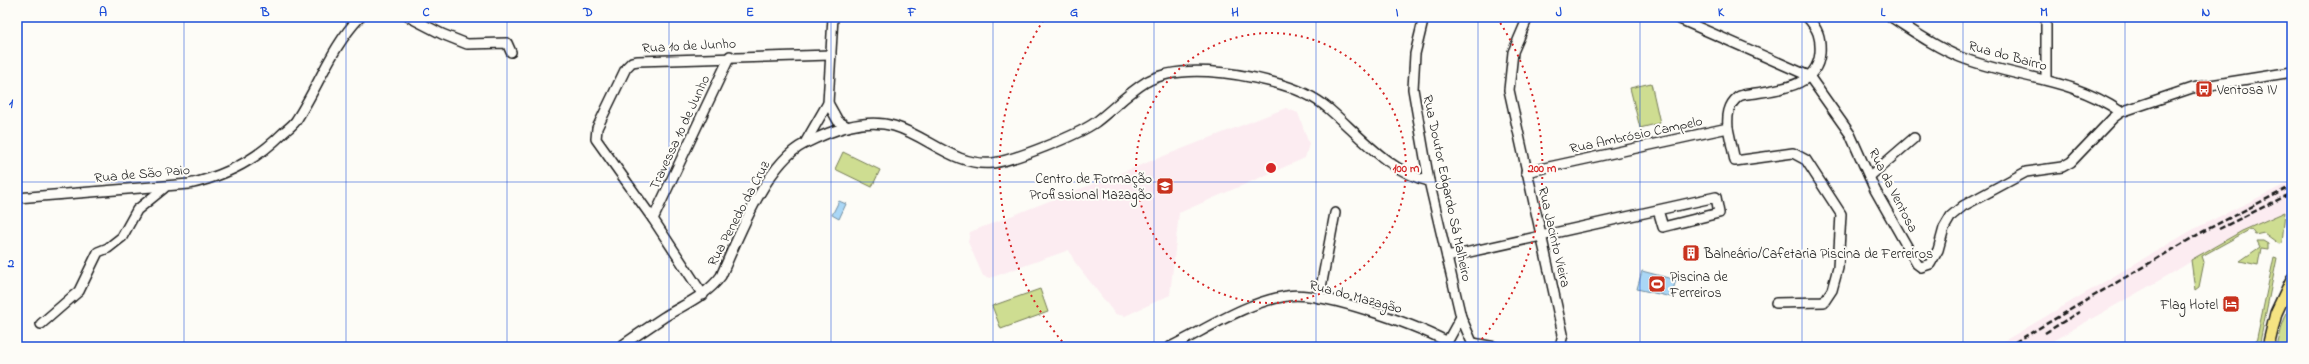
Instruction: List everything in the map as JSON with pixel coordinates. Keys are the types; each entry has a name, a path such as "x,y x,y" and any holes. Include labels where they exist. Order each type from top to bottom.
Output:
{"main road":[{"path":"2268,347 2276,313 2292,279"}],"street":[{"name":"Rua de São Paio","path":"17,198 61,193 164,188 212,179 241,165 268,148 297,120 348,31 360,17"},
{"path":"409,17 468,44 507,43 512,52"},
{"path":"805,143 828,103 833,17"},
{"name":"Rua Doutor Edgardo Sá Malheiro","path":"1424,17 1415,54 1413,89 1429,181 1461,317 1472,342"},
{"name":"Rua Jacinto Vieira","path":"1528,17 1513,52 1508,90 1563,334 1560,347"},
{"path":"1675,17 1809,76"},
{"path":"1776,303 1824,302 1832,290 1838,268 1841,214 1806,160 1793,153 1735,161 1727,116 1731,103 1740,96 1791,87 1809,76 1818,64 1821,41 1816,27 1807,17"},
{"name":"Rua do Bairro","path":"1891,17 1960,57 2046,79 2082,91 2121,112"},
{"path":"2046,17 2046,79"},
{"name":"Rua 10 de Junho","path":"703,295 653,219 599,145 595,136 597,128 626,68 632,62 730,56 831,55"},
{"name":"Travessa 10 de Junho","path":"653,219 730,56"},
{"name":"Rua Penedo da Cruz","path":"620,347 664,317 703,295 721,276 768,180 788,155 805,143 848,127 874,124 894,126 953,156 976,163 994,163 1067,138 1093,124 1147,82 1180,72 1218,72 1273,82 1316,100 1378,154 1418,178 1429,181"},
{"name":"Rua da Ventosa","path":"1809,76 1850,134 1875,190 1917,264 1921,267 1926,267 1938,250 1944,228 1951,216 1963,206 2026,172 2062,166 2071,162 2112,118 2121,112 2192,88 2292,72"},
{"path":"828,103 838,121 848,127"},
{"name":"Rua Ambrósio Campelo","path":"1526,172 1728,128"},
{"path":"1870,176 1914,138"},
{"path":"41,324 79,291 98,252 108,248 122,237 137,210 164,188"},
{"path":"1447,257 1716,197 1719,213 1663,227 1658,210"},
{"path":"1319,298 1335,213"},
{"name":"Rua do Mazagão","path":"1170,347 1250,307 1287,296 1308,295 1415,326 1448,341"},
{"path":"1448,341 1461,317"},
{"path":"1448,341 1460,333 1472,342 1495,347"}],"shaded area":[{"name":"Centro de Formação Profissional Mazagão","path":"1286,108 1298,113 1309,144 1305,158 1179,213 1170,295 1125,316 1115,314 1074,261 1069,250 990,278 983,276 968,242 970,232"},
{"path":"2292,181 2292,210 2278,215 2224,241 2174,272 2042,347 1994,347 2192,230"}],"green space":[{"path":"1651,83 1660,123 1640,128 1630,88"},
{"path":"843,152 880,170 872,187 835,169"},
{"path":"2285,212 2282,243 2279,244 2264,233 2255,235 2251,229 2202,256 2204,262 2199,287 2195,290 2191,260 2242,231"},
{"path":"2257,241 2263,241 2268,244 2268,249 2261,248 2258,265 2240,261 2260,247"},
{"path":"2274,257 2277,258 2259,347 2255,347"},
{"path":"1040,289 1048,312 1001,329 992,306"},
{"path":"2292,298 2292,336 2289,347 2277,347 2282,326"}],"water":[{"path":"839,201 846,204 839,219 832,215"},
{"name":"Piscina de Ferreiros","path":"1642,271 1676,280 1671,297 1637,289"}],"railway":[{"path":"2007,347 2204,231 2292,186"},
{"path":"2219,229 2292,193"},
{"path":"2045,333 2079,312"}],"place":[{"name":"Ventosa IV","path":"2204,89"},
{"name":"Centro de Formação Profissional Mazagão","path":"1165,186"},
{"name":"Balneário/Cafetaria Piscina de Ferreiros","path":"1691,253"},
{"name":"Piscina de Ferreiros","path":"1657,284"},
{"name":"Flag Hotel","path":"2231,304"}]}
